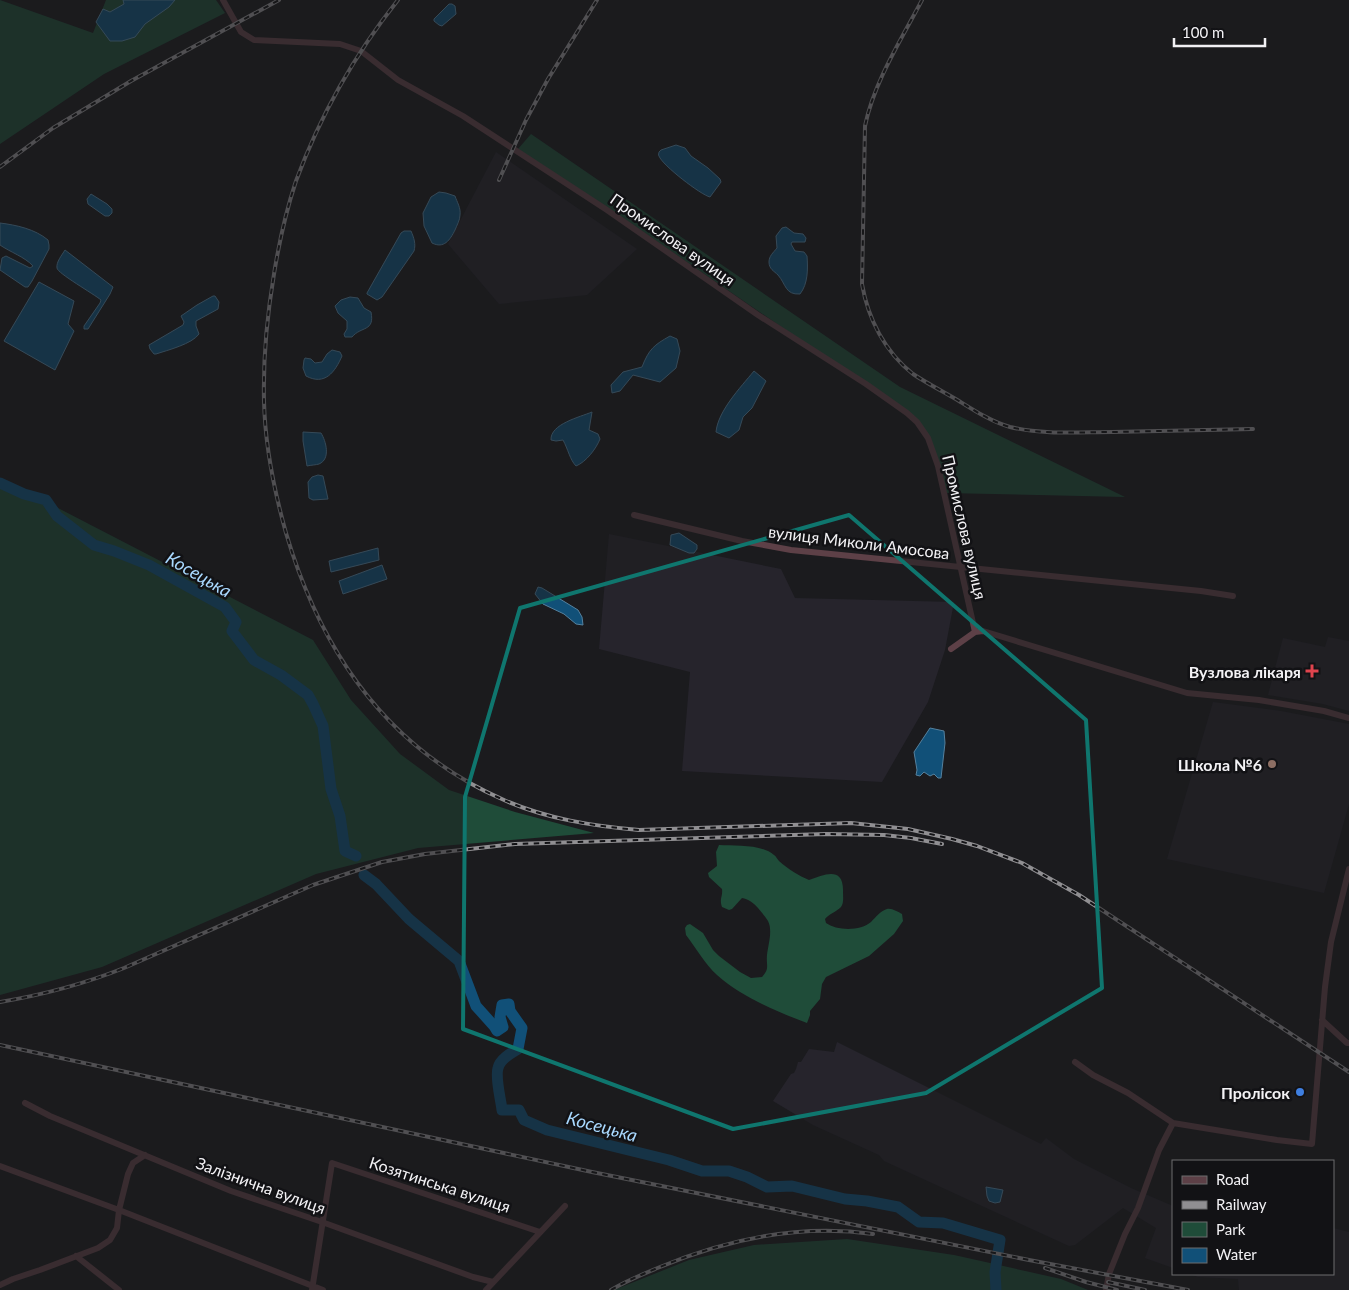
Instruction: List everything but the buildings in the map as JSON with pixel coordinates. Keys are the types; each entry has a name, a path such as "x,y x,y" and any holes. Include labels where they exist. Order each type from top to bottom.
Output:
{"street":[{"name":"Промислова вулиця","path":"223,0 242,32 254,40 340,44 361,51 398,80 463,116 607,210 758,315 866,384 918,422 928,438 938,466 976,632"},
{"name":"вулиця Миколи Амосова","path":"634,515 742,541 791,550 1191,590 1233,596"},
{"path":"951,649 976,632 983,631 1187,693 1259,700 1324,711 1349,718"},
{"path":"1075,1062 1093,1075 1128,1093 1174,1123 1312,1144 1325,987 1331,942 1349,869"},
{"path":"1322,1020 1349,1044"},
{"name":"Залізнична вулиця","path":"25,1103 50,1116 232,1191 473,1277 492,1282"},
{"path":"1106,1290 1109,1274 1138,1208 1159,1150 1174,1123"},
{"path":"0,1285 98,1248 110,1240 117,1228 119,1210 128,1174 133,1163 144,1155"},
{"name":"Козятинська вулиця","path":"322,1222 332,1163 540,1232"},
{"path":"0,1166 119,1210 312,1288 323,1290"},
{"path":"486,1290 565,1206"},
{"path":"312,1288 322,1222"},
{"path":"76,1256 119,1290"}],"highlighted area":[{"path":"849,515 1086,720 1102,988 926,1093 733,1129 463,1029 465,797 520,608"}],"shaded area":[{"path":"496,152 637,249 587,295 499,304 448,244"},
{"path":"609,534 781,569 795,598 954,602 945,650 928,702 882,782 682,771 690,672 599,649"},
{"name":"Вузлова лікаря","path":"1328,637 1349,641 1349,711 1323,704 1268,695 1283,638 1325,647"},
{"name":"Школа №6","path":"1213,702 1281,711 1349,724 1349,804 1324,893 1167,859"},
{"path":"837,1042 1041,1144 1046,1138 1074,1159 1131,1188 1172,1206 1172,1268 1145,1258 1156,1228 1123,1208 1075,1245 1069,1246 884,1161 879,1155 813,1125 773,1101 791,1074 794,1073 798,1062 801,1062 809,1049 834,1052"},
{"path":"1334,1228 1349,1232 1349,1290 1239,1290 1238,1279 1198,1277 1193,1275 1334,1275"}],"green space":[{"path":"0,0 93,33 106,0 216,0 225,13 104,74 0,144"},
{"path":"531,134 900,387 1125,497 945,493 928,438 907,413 611,210 518,149"},
{"path":"0,478 313,640 351,700 400,754 449,790 515,812 594,833 418,848 316,874 102,967 0,995"},
{"path":"719,845 748,846 769,851 790,869 809,880 827,874 837,875 842,884 843,902 841,907 825,919 826,923 831,926 842,929 861,927 867,925 878,914 887,909 895,910 902,914 903,921 894,934 869,956 826,977 822,984 820,999 810,1011 807,1023 783,1014 748,997 717,975 686,935 685,928 690,924 703,933 719,956 751,978 762,977 766,971 770,934 768,921 755,904 749,900 742,898 729,910 722,907 722,889 709,877 708,873 717,866 716,852"},
{"path":"847,1239 954,1255 1061,1279 1088,1290 614,1290 689,1260 754,1245"}],"water":[{"path":"123,0 175,0 169,7 145,24 135,37 122,41 110,41 96,22 103,9 110,12 124,4"},
{"path":"449,4 455,6 456,14 442,26 439,25 434,19"},
{"path":"676,145 685,148 691,156 720,179 721,182 710,197 682,179 659,156 661,150"},
{"path":"439,192 455,196 460,217 451,237 443,244 436,245 432,243 424,226 423,213 431,197"},
{"path":"91,194 112,209 112,213 109,216 105,216 88,204 87,199"},
{"path":"0,223 31,230 48,240 49,249 28,287 25,287 0,270 2,258 6,256 30,268 33,266 0,245"},
{"path":"786,227 794,233 803,234 806,238 805,242 792,242 791,244 795,251 804,252 807,256 806,281 800,294 791,293 769,264 770,256 777,248 776,236 782,228"},
{"path":"411,231 415,246 414,251 382,297 377,300 367,293 401,233"},
{"path":"65,250 113,287 88,329 84,329 84,326 101,300 59,271 57,263"},
{"path":"39,282 74,301 68,324 74,331 55,370 4,341"},
{"path":"213,296 219,302 218,309 196,321 199,334 196,338 154,354 149,345 183,325 184,322 181,316"},
{"path":"350,297 358,298 364,308 371,312 372,318 369,326 352,337 345,337 347,321 338,313 335,306 341,300"},
{"path":"670,336 677,339 680,351 676,368 660,382 633,375 620,391 612,393 611,385 623,372 642,367 653,348"},
{"path":"332,350 340,352 342,356 333,372 319,379 306,376 303,368 305,358 311,359 315,363 322,362"},
{"path":"754,371 766,381 752,408 743,417 739,430 729,438 716,432 725,408"},
{"path":"592,412 589,430 598,434 600,439 590,455 576,466 563,440 551,440 552,434 560,425"},
{"path":"303,432 321,433 323,436 326,454 323,462 307,466"},
{"path":"323,476 328,499 313,500 309,498 308,482 312,477"},
{"path":"679,533 697,545 694,553 689,553 670,545 671,535"},
{"path":"378,548 379,560 331,572 329,561"},
{"path":"382,565 387,579 343,594 339,581"},
{"path":"538,587 578,610 582,617 583,625 576,624 564,614 543,604 535,594"},
{"path":"930,728 944,731 945,743 941,778 934,774 930,776 924,772 920,776 916,775 914,752"},
{"path":"986,1187 1003,1190 1000,1202 989,1201"}],"waterway":[{"name":"Косецька","path":"0,483 24,494 46,500 57,516 94,545 149,565 225,607 236,622 232,631 254,660 281,675 308,695 313,704 323,726 331,789 340,816 345,851 356,856"},
{"name":"Косецька","path":"364,875 376,884 409,919 459,961 476,1006 497,1031 503,1027 500,1017 502,1005 509,1004 510,1011 522,1028 518,1049 503,1059 497,1072 502,1110 519,1110 524,1120 547,1130 669,1160 702,1171 729,1171 767,1187 792,1186 845,1199 898,1207 919,1222 943,1223 1000,1240 995,1272 996,1290"}],"railway":[{"path":"0,167 53,128 131,81 279,0"},
{"path":"398,0 367,42 327,109 296,181 283,227 274,274 269,306 264,369 268,451 286,533 318,618 364,692 393,724 426,754 462,779 520,807 553,817 639,830 851,823 908,829 952,839 1022,863 1079,895 1349,1072"},
{"path":"499,180 526,120 548,79 597,0"},
{"path":"922,0 881,77 865,126 862,284 873,322 894,356 913,374 984,416 1010,427 1023,430 1112,432 1253,429"},
{"path":"0,1002 63,988 109,974 313,885 382,862 425,854 515,844 826,834 884,835 942,844"},
{"path":"0,1045 592,1172 1188,1290"},
{"path":"611,1290 685,1257 764,1236 818,1231 846,1231 873,1234"},
{"path":"1045,1268 1117,1290"},
{"path":"1108,1282 1145,1290"}],"place":[{"name":"Вузлова лікаря","path":"1312,671"},
{"name":"Школа №6","path":"1272,764"},
{"name":"Пролісок","path":"1300,1092"}]}
